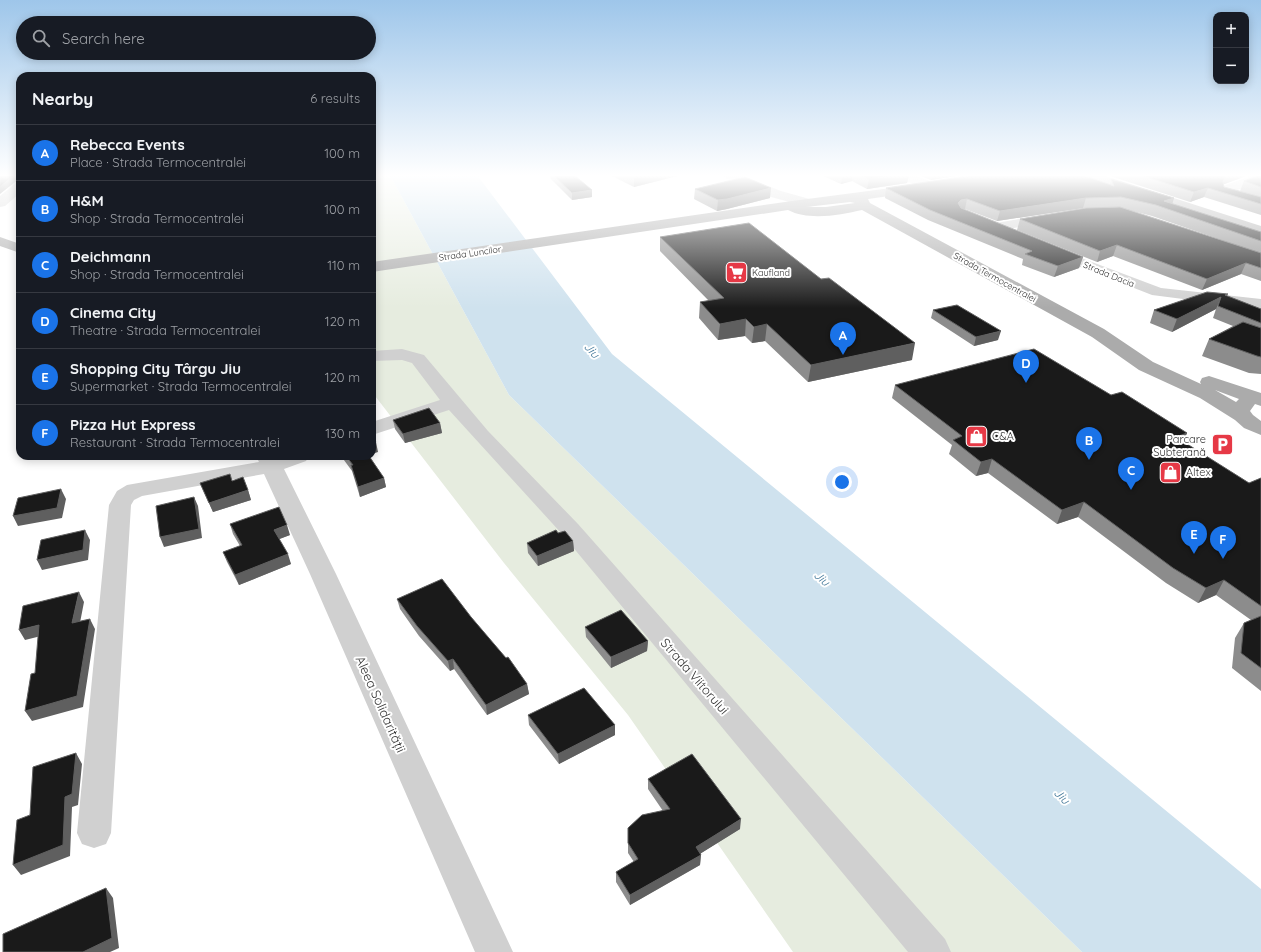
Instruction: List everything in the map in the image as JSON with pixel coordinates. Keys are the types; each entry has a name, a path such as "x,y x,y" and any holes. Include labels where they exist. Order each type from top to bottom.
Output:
{"main road":[{"name":"Strada Luncilor","path":"376,266 701,219"},
{"name":"Strada Termocentralei","path":"890,219 1108,339 1128,346 1200,379 1261,401"},
{"path":"1225,219 1261,231"},
{"name":"Strada Termocentralei","path":"1108,339 1121,351 1145,365 1228,405 1249,422 1261,429"},
{"path":"1241,415 1240,410 1246,403 1261,401"}],"street":[{"name":"Strada Dacia","path":"1035,219 990,225 1158,292 1261,304"},
{"name":"Strada Viitorului","path":"376,356 399,354 410,355 418,359 481,435 570,529 932,952"},
{"path":"376,428 446,404 454,404"},
{"path":"94,833 120,505 125,496 135,490 269,461"},
{"name":"Aleea Solidarității","path":"269,461 323,574 494,952"}],"shaded area":[{"path":"376,219 414,219 509,395 1082,952 793,952 628,715 504,563 376,397"}],"water":[{"name":"Jiu","path":"414,219 511,219 612,354 1261,889 1261,952 1082,952 509,395"}],"building":[{"path":"953,219 989,219 1083,257 1058,266 1025,254 1032,251"},
{"path":"1021,219 1158,219 1261,253 1261,268 1246,263 1207,279 1117,245 1100,251"},
{"path":"1198,219 1222,219 1261,232 1261,241"},
{"path":"749,223 821,279 829,278 915,343 811,365 767,324 754,327 746,319 720,324 700,302 724,298 660,237"},
{"path":"1207,292 1228,294 1225,295 1261,309 1261,323 1218,306 1221,297 1177,319 1154,310"},
{"path":"957,305 1001,331 976,337 933,310"},
{"path":"1243,322 1261,328 1261,357 1209,339"},
{"path":"1034,349 1111,395 1122,392 1187,433 1176,437 1249,483 1261,478 1261,606 1224,580 1206,588 1173,568 1084,502 1062,510 992,459 981,462 953,440 962,436 895,385"},
{"path":"429,408 440,423 403,434 393,420"},
{"path":"349,460 372,460 384,478 358,487 351,465 353,465"},
{"path":"230,474 232,481 243,477 248,490 209,503 200,483"},
{"path":"61,489 57,508 13,516 18,498"},
{"path":"194,497 199,529 160,537 156,506"},
{"path":"279,507 287,525 274,530 288,554 235,575 223,552 242,545 230,524"},
{"path":"85,530 83,550 37,560 41,540"},
{"path":"556,530 558,533 565,531 573,541 537,556 527,543"},
{"path":"442,579 471,617 506,658 508,657 527,684 486,705 453,659 448,661 417,626 397,599"},
{"path":"79,592 72,623 90,619 77,696 25,711 31,674 35,673 39,625 19,630 23,606"},
{"path":"621,610 648,641 611,657 585,627"},
{"path":"1261,616 1261,668 1241,653 1244,623"},
{"path":"584,688 615,725 558,754 528,715"},
{"path":"76,753 72,794 65,797 63,845 13,865 17,820 30,815 33,767"},
{"path":"692,754 741,819 696,847 701,855 630,895 616,872 638,859 628,843 628,828 642,815 670,809 648,779"},
{"path":"106,888 112,938 83,952 3,952 3,934"}],"place":[{"name":"Kaufland","path":"736,272"},
{"name":"Rebecca Events","path":"843,355"},
{"name":"Cinema City","path":"1026,383"},
{"name":"C&A","path":"976,436"},
{"name":"Parcare Subterană","path":"1222,445"},
{"name":"H&M","path":"1089,460"},
{"name":"Altex","path":"1171,472"},
{"name":"Deichmann","path":"1131,490"},
{"name":"Shopping City Târgu Jiu","path":"1194,554"},
{"name":"Pizza Hut Express","path":"1223,559"}]}
